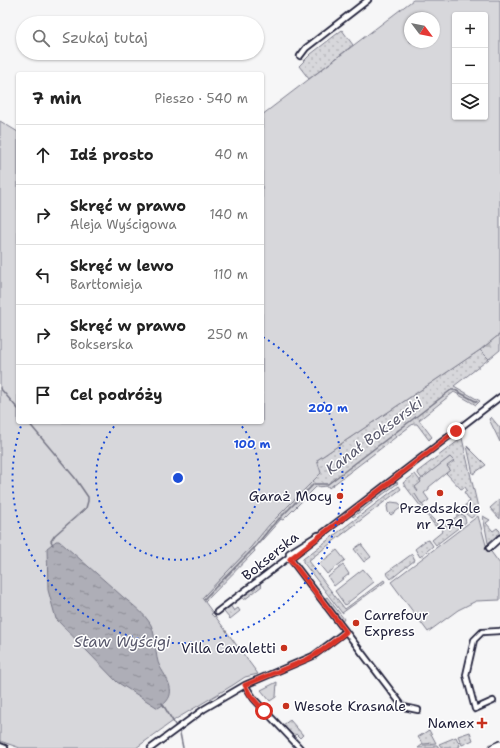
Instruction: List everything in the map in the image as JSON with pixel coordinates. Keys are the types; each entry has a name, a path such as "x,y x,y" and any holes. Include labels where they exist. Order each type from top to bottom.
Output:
{"main road":[{"path":"494,748 500,745"}],"street":[{"path":"300,56 306,48 368,0"},
{"name":"Bokserska","path":"217,612 289,558 289,553 294,548 319,534 500,398"},
{"path":"489,548 500,538"},
{"path":"289,558 400,704 404,707 418,710"},
{"path":"493,701 474,709 466,675 476,637 482,632 500,630"},
{"path":"151,748 180,725 245,685 308,659 346,632"},
{"path":"245,685 254,699 300,748"},
{"path":"0,746 5,748"}],"green space":[{"path":"413,0 500,0 500,334 480,350 317,460 321,473 269,525 251,547 202,598 213,613 211,614 214,617 215,616 258,674 245,677 176,719 136,748 20,748 0,741 0,121 16,131 16,424 264,424 264,113"},
{"path":"342,30 353,45 309,79 299,66 311,54"},
{"path":"500,334 500,350 489,359 480,350"},
{"path":"480,350 489,359 454,386 480,401 476,405 454,392 419,420 432,437 429,440 417,424 413,424 329,488 328,486 316,487 283,520 281,519 254,549 255,551 205,602 202,598 251,547 317,460"},
{"path":"491,417 500,428 500,442 489,419"},
{"path":"462,438 479,512 471,518 466,514 463,507 470,501 464,492 467,490 465,487 461,489 446,473 450,470 447,466 450,457 422,479 417,472"},
{"path":"467,446 486,465 473,474"},
{"path":"450,457 454,461 447,466 450,470 424,493 429,500 422,505 415,494 418,491 415,487 421,482 420,480"},
{"path":"415,474 421,482 419,495 426,510 437,524 436,527 403,483"},
{"path":"394,481 398,483 353,517 351,514"},
{"path":"399,486 401,489 308,561 345,609 384,580 385,582 342,613 303,562 303,559"},
{"path":"499,500 500,501 500,519 490,508"},
{"path":"391,502 399,503 402,507 391,515 388,512 387,506"},
{"path":"460,514 464,515 466,522 436,545 432,540 443,531 442,528"},
{"path":"478,516 486,545 500,564 500,600 476,601 458,610 428,632 391,582"},
{"path":"483,516 490,520 486,523 493,531 497,528 500,531 500,533 488,543"},
{"path":"429,540 433,546 420,557 415,549 425,541"},
{"path":"361,544 371,557 364,562 354,549"},
{"path":"337,550 345,560 327,574 319,564"},
{"path":"412,554 415,560 391,579 386,573"},
{"path":"343,565 349,574 334,586 328,577"},
{"path":"363,569 374,582 345,605 335,591"},
{"path":"259,583 262,586 244,600 242,596"},
{"path":"327,597 344,619 342,622 324,599"},
{"path":"230,605 234,611 238,608 240,611 230,619 224,612"},
{"path":"277,682 276,697 270,701 261,690"},
{"path":"290,720 303,735 300,738 296,734 294,736 283,725"},
{"path":"429,730 436,743 423,744 418,737"},
{"path":"470,732 473,740 462,745 458,736"},
{"path":"456,737 460,746 457,748 442,748 439,744"},
{"path":"422,745 437,745 439,748 418,748"}],"water":[{"name":"Staw Wyścigi","path":"56,541 59,541 135,606 146,617 151,625 158,662 169,683 170,689 168,699 158,708 117,682 56,619 48,590 47,548"}],"waterway":[{"path":"0,388 16,407"},
{"name":"Kanał Bokserski","path":"204,599 254,548 271,527 314,484 328,484 451,390 455,390 477,402"},
{"path":"30,424 75,478 88,497 86,508 55,535 51,541 53,545"},
{"path":"162,703 180,733 183,748"}],"place":[{"name":"Przedszkole nr 274","path":"440,493"},
{"name":"Garaż Mocy","path":"340,496"},
{"name":"Carrefour Express","path":"356,623"},
{"name":"Villa Cavaletti","path":"284,648"},
{"name":"Wesołe Krasnale","path":"286,706"},
{"name":"Namex","path":"482,723"}],"route":[{"path":"264,711 250,695 245,685 308,659 346,632 290,559 316,539 319,534 456,431"}]}
